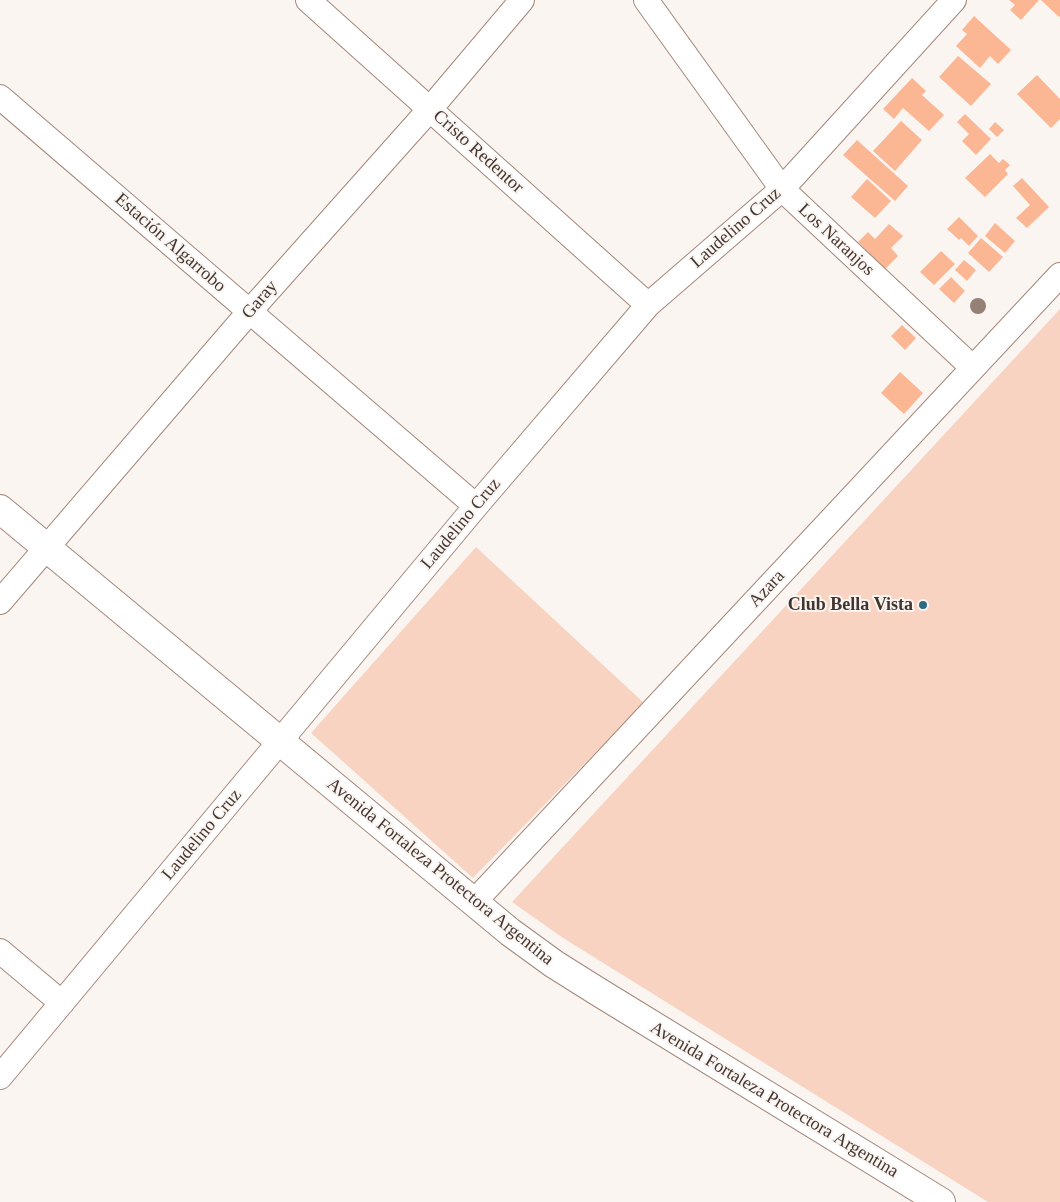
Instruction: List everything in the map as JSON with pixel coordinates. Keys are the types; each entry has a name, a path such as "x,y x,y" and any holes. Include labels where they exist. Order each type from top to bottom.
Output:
{"main road":[{"name":"Avenida Fortaleza Protectora Argentina","path":"0,509 510,932 554,964 941,1202"}],"street":[{"name":"Cristo Redentor","path":"308,0 648,305"},
{"name":"Garay","path":"0,602 250,311 430,109 522,0"},
{"name":"Los Naranjos","path":"646,0 782,189 973,368"},
{"name":"Laudelino Cruz","path":"0,1077 476,506 648,305 782,189 954,0"},
{"name":"Estación Algarrobo","path":"0,97 476,506"},
{"name":"Azara","path":"474,903 1060,275"},
{"path":"0,951 62,1003"}],"shaded area":[{"name":"Club Bella Vista","path":"1060,309 1060,1202 988,1202 563,938 512,902"},
{"path":"476,547 644,703 473,878 311,733"}],"building":[{"path":"1009,0 1039,0 1021,20 1010,10 1015,5"},
{"path":"1041,0 1060,0 1060,16 1059,17"},
{"path":"974,16 1011,50 998,64 990,56 980,68 956,46 967,34 962,30"},
{"path":"958,56 991,84 971,106 939,77"},
{"path":"1037,75 1060,99 1060,119 1051,128 1017,94"},
{"path":"912,78 926,91 922,95 944,115 929,131 903,108 894,119 883,109"},
{"path":"965,114 991,139 976,155 962,141 969,134 957,122"},
{"path":"901,121 922,140 895,171 873,151"},
{"path":"995,122 1004,130 997,137 989,129"},
{"path":"857,140 908,186 895,201 843,155"},
{"path":"990,154 999,163 1003,159 1010,165 1005,170 1008,174 985,197 965,178"},
{"path":"1022,178 1049,207 1027,228 1016,218 1030,205 1013,186"},
{"path":"867,179 891,201 875,218 851,197"},
{"path":"959,217 978,236 969,246 947,229"},
{"path":"995,223 1015,241 1005,253 985,236"},
{"path":"889,224 903,236 891,248 898,256 885,269 858,242 868,232 875,239"},
{"path":"981,238 1003,257 989,272 968,253"},
{"path":"941,251 955,264 934,285 920,272"},
{"path":"964,260 976,270 967,281 955,270"},
{"path":"951,277 965,291 954,303 939,289"},
{"path":"902,325 916,338 905,350 891,336"},
{"path":"900,372 923,393 904,414 881,393"}],"place":[{"name":"Club Bella Vista","path":"923,605"}]}
